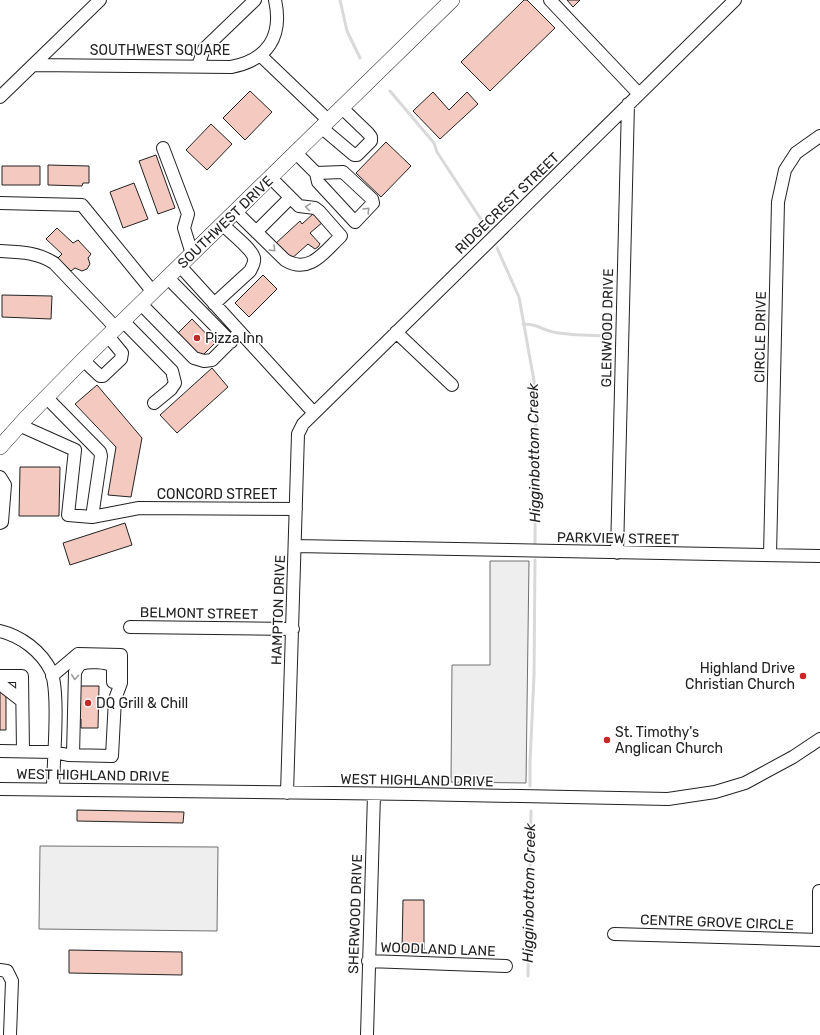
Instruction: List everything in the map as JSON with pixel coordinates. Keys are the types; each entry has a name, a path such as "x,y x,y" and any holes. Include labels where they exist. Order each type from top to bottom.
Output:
{"main road":[{"name":"SOUTHWEST DRIVE","path":"0,447 19,425 83,360 452,0"}],"street":[{"path":"0,97 100,0"},
{"path":"198,66 204,49 256,0"},
{"path":"275,0 278,26 270,45 260,55 354,155 357,155 372,141 372,137 342,108"},
{"path":"550,0 639,94"},
{"name":"RIDGECREST STREET","path":"300,428 735,0"},
{"name":"SOUTHWEST SQUARE","path":"33,65 231,67 242,65 260,55"},
{"name":"GLENWOOD DRIVE","path":"617,552 628,104"},
{"name":"CIRCLE DRIVE","path":"770,556 778,202 785,170 788,164 796,153 820,136"},
{"path":"163,148 188,214 184,228 192,254"},
{"path":"296,152 316,172 318,182 356,222"},
{"path":"236,212 285,260 293,265 301,265 316,261 373,203 372,199 343,172 316,172"},
{"path":"271,178 299,206 315,208 319,211 341,236"},
{"path":"256,232 290,198"},
{"path":"0,203 82,205 153,292"},
{"path":"214,304 250,271 254,258 250,251 222,224"},
{"path":"0,251 27,252 43,256 54,263 116,329 172,370 175,383 171,389 154,402"},
{"path":"180,266 314,413"},
{"path":"168,278 231,342"},
{"path":"141,304 194,358 204,362 212,360 240,332"},
{"path":"83,360 100,376 103,376 121,359 122,354 116,329"},
{"path":"396,332 452,385"},
{"path":"46,397 100,452 101,456 92,516"},
{"name":"CONCORD STREET","path":"19,425 73,448 76,453 68,515 92,516 139,508 296,509"},
{"name":"HAMPTON DRIVE","path":"287,793 298,434 300,428"},
{"path":"0,477 5,485 2,522 0,523"},
{"name":"PARKVIEW STREET","path":"295,546 820,556"},
{"name":"BELMONT STREET","path":"130,627 293,629"},
{"path":"0,631 25,641 38,653 52,676 55,688 53,790"},
{"path":"52,676 78,654 122,655 121,683 115,699"},
{"path":"0,751 54,752 73,755 112,756 115,699 113,666 110,664 86,663 77,668 75,672 73,755"},
{"path":"0,676 22,676 23,751"},
{"path":"0,684 22,701"},
{"name":"WEST HIGHLAND DRIVE","path":"0,789 668,799 692,797 730,788 752,780 794,757 820,739"},
{"name":"SHERWOOD DRIVE","path":"367,1035 374,794"},
{"path":"819,891 820,940"},
{"name":"CENTRE GROVE CIRCLE","path":"614,934 820,940"},
{"name":"WOODLAND LANE","path":"368,961 506,966"},
{"path":"0,970 7,971 12,981 10,1035"}],"shaded area":[{"path":"490,561 529,561 526,783 451,782 452,665 490,665"},
{"path":"40,846 218,847 217,931 39,929"}],"building":[{"path":"524,0 527,0 555,28 490,91 461,62"},
{"path":"567,0 580,0 573,7"},
{"path":"250,91 272,112 245,140 223,118"},
{"path":"433,92 449,110 467,92 478,104 440,139 413,111"},
{"path":"211,124 232,144 207,170 186,150"},
{"path":"386,142 411,166 381,197 356,173"},
{"path":"156,155 175,208 158,214 139,161"},
{"path":"48,165 89,166 89,183 83,183 82,186 48,185"},
{"path":"2,166 40,166 40,185 2,185"},
{"path":"134,183 148,219 123,228 110,192"},
{"path":"314,213 323,222 310,233 320,244 315,249 308,244 290,260 275,244 300,221 302,224"},
{"path":"57,228 73,243 78,240 91,254 88,258 90,264 87,269 82,271 75,268 71,271 58,258 62,254 46,239"},
{"path":"263,275 277,289 249,317 235,303"},
{"path":"2,295 52,296 51,319 2,317"},
{"name":"Pizza Inn","path":"192,319 215,343 201,357 178,333"},
{"path":"212,368 228,387 177,433 160,415"},
{"path":"97,385 142,438 131,497 108,495 116,447 75,404"},
{"path":"20,467 60,467 59,516 19,516"},
{"path":"125,523 132,545 70,565 63,543"},
{"name":"DQ Grill & Chill","path":"78,686 99,686 98,728 81,728 81,719 77,719"},
{"path":"0,690 6,695 6,730 0,730"},
{"path":"77,810 184,812 183,823 77,821"},
{"path":"403,900 424,900 424,950 402,950"},
{"path":"69,950 182,952 182,975 69,973"}],"waterway":[{"name":"Higginbottom Creek","path":"340,0 347,31 360,58"},
{"name":"Higginbottom Creek","path":"390,91 434,143 437,152 488,230"},
{"name":"Higginbottom Creek","path":"497,248 519,297 534,381 536,412 535,544"},
{"path":"523,324 533,325 549,331 560,333 612,336"},
{"name":"Higginbottom Creek","path":"530,786 534,675 535,560"},
{"name":"Higginbottom Creek","path":"528,976 531,811"}],"place":[{"name":"Pizza Inn","path":"197,338"},
{"name":"Highland Drive Christian Church","path":"803,676"},
{"name":"DQ Grill & Chill","path":"88,703"},
{"name":"St. Timothy's Anglican Church","path":"607,740"}]}
